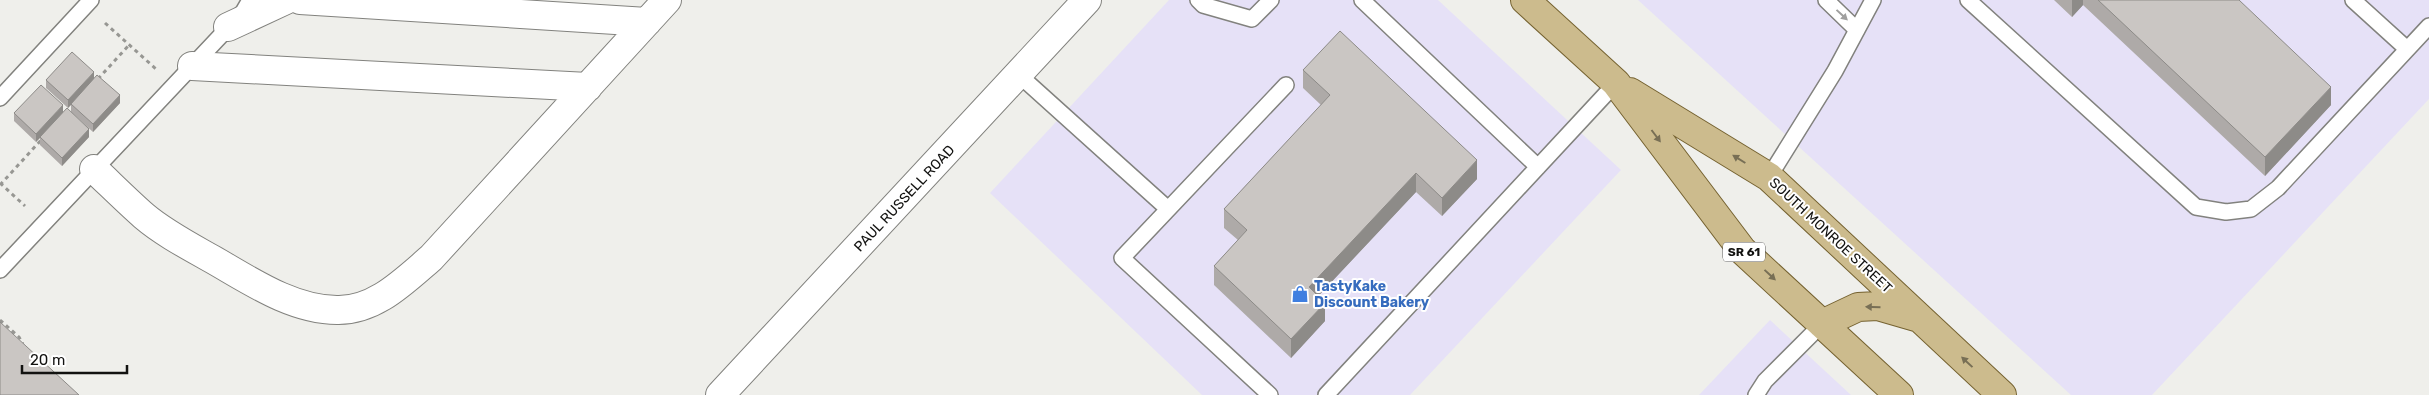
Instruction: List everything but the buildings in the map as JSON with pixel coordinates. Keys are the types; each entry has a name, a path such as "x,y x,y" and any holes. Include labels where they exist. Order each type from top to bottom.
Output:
{"main road":[{"name":"SOUTH MONROE STREET","path":"1525,0 1616,83 1742,250 1899,395"},
{"name":"SOUTH MONROE STREET","path":"1616,83 1769,177 2002,395"},
{"path":"1822,324 1858,307 1878,306 1920,318"}],"street":[{"path":"228,27 286,0"},
{"path":"300,0 647,22"},
{"path":"94,169 145,217 184,243 272,292 305,305 337,310 362,306 389,293 430,258 667,0"},
{"name":"PAUL RUSSELL ROAD","path":"720,395 1087,0"},
{"path":"182,75 588,86"}],"lane":[{"path":"0,270 228,27 250,0"},
{"path":"1198,0 1203,5 1252,19 1271,0"},
{"path":"1362,0 1538,167"},
{"path":"1826,0 1858,30"},
{"path":"1769,177 1835,71 1873,0"},
{"path":"1968,0 2196,207 2226,212 2251,209 2278,188 2429,26"},
{"path":"2353,0 2407,49"},
{"path":"0,98 89,3"},
{"path":"1018,74 1168,209"},
{"path":"1326,395 1616,83"},
{"path":"1270,395 1122,258 1286,85"},
{"path":"1756,395 1765,381 1822,324"}],"path":[{"path":"89,3 129,45 182,75"},
{"path":"96,81 129,45"},
{"path":"44,223 0,184 48,133"},
{"path":"0,320 19,337 27,352"}],"shaded area":[{"name":"TastyKake Discount Bakery","path":"1169,0 1438,0 1621,170 1410,395 1202,395 990,193"},
{"path":"1638,0 2429,0 2429,99 2152,395 2071,395"},
{"path":"1770,320 1851,395 1699,395"}],"place":[{"name":"TastyKake Discount Bakery","path":"1300,294"}]}
